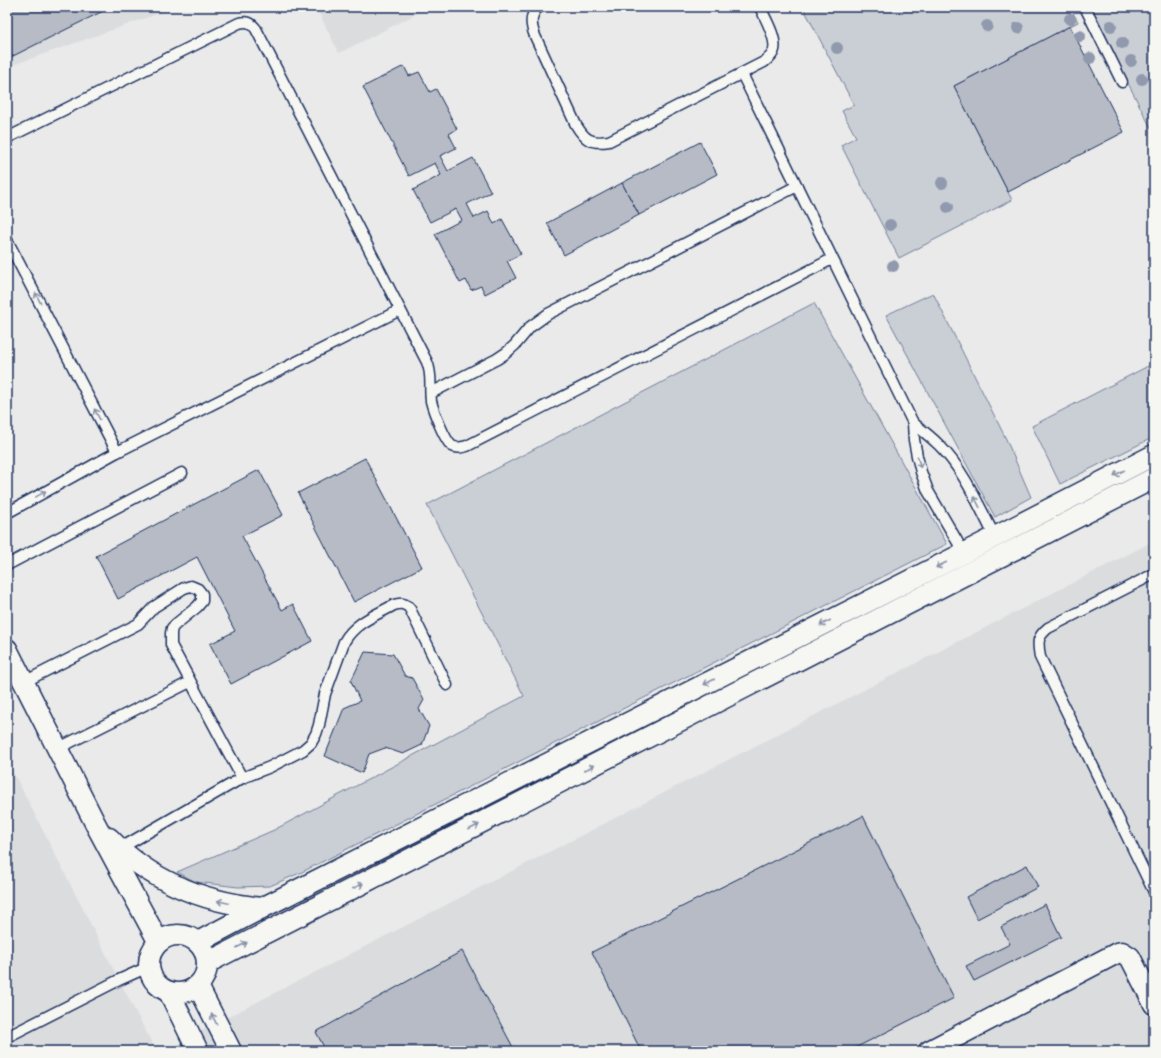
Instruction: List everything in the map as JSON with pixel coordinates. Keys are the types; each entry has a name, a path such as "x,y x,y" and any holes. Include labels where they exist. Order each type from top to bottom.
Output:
{"street":[{"path":"198,942 262,908 964,553 1154,455"},
{"path":"207,963 1154,478"},
{"path":"995,537 1004,555"},
{"path":"964,553 973,571"},
{"path":"7,649 96,825 158,941"},
{"path":"96,825 119,849 155,876 196,895 240,906 262,908"},
{"path":"178,934 189,936 198,942 205,952 207,963 205,976 198,986 189,992 179,994 169,992 158,986 152,978 148,967 152,949 158,941 168,936 178,934"},
{"path":"929,1051 1117,953 1122,952 1130,957 1154,1004"},
{"path":"198,986 231,1051"},
{"path":"169,992 198,1051"}],"lane":[{"path":"539,7 536,9 532,17 532,27 535,36 581,134 589,140 599,143 609,141 742,74 770,57 774,50 774,42 760,7"},
{"path":"1085,7 1122,82"},
{"path":"7,138 233,26 244,22 253,24 429,368 431,374 431,400 435,414 449,442 452,446 457,448 467,446 832,259"},
{"path":"742,74 913,423 917,456 928,491 964,553"},
{"path":"431,393 506,353 530,327 548,314 796,186"},
{"path":"7,240 117,452"},
{"path":"7,513 117,452 400,310"},
{"path":"913,423 940,446 951,459 960,472 995,537"},
{"path":"7,565 182,473"},
{"path":"1154,574 1048,628 1041,634 1038,642 1040,657 1154,892"},
{"path":"24,682 138,624 160,603 184,588 191,586 198,589 202,594 202,601 172,628 170,639 173,651 242,778"},
{"path":"119,849 242,778 270,767 303,750 311,743 319,725 325,694 348,635 359,625 394,605 404,604 408,607 447,685"},
{"path":"57,748 190,682"},
{"path":"7,1037 119,980 148,967"}],"shaded area":[{"path":"7,7 177,7 7,67"},
{"path":"316,7 430,7 339,53"},
{"path":"803,7 1070,7 1078,22 954,86 1012,200 899,258 841,145 856,137 842,111 854,105"},
{"path":"1089,7 1154,7 1154,126 1151,128"},
{"path":"933,293 1006,439 1031,497 995,517 886,315"},
{"path":"814,303 947,544 302,872 270,886 238,887 196,882 177,872 274,830 524,696 427,505"},
{"path":"1154,363 1154,437 1060,484 1032,426"},
{"path":"1154,541 1154,1051 168,1051 195,1034"},
{"path":"7,760 119,980 156,1051 7,1051"}],"building":[{"path":"7,7 111,7 7,59"},
{"path":"1070,26 1124,132 1008,192 954,86"},
{"path":"404,66 409,76 419,72 430,92 436,89 457,129 449,134 456,148 440,156 448,171 473,158 491,192 467,204 474,218 488,211 494,224 502,219 521,254 507,261 516,278 485,294 481,286 471,290 466,280 460,283 435,234 462,220 456,209 430,222 413,190 441,175 435,163 409,176 363,87"},
{"path":"700,142 717,174 639,215 622,183"},
{"path":"622,183 639,215 564,255 547,223"},
{"path":"365,458 422,567 354,602 298,493"},
{"path":"259,470 283,515 242,536 282,610 293,604 312,641 231,684 210,644 235,631 197,557 118,599 96,556"},
{"path":"365,652 393,654 405,676 412,678 424,700 419,709 429,726 422,745 403,754 385,748 369,754 362,773 325,756 344,708 360,701 351,681"},
{"path":"863,816 954,998 849,1051 641,1051 592,952"},
{"path":"1027,865 1038,887 977,919 966,897"},
{"path":"1045,904 1061,937 974,981 966,966 1010,944 1001,927"},
{"path":"462,951 515,1051 326,1051 316,1032"}]}
